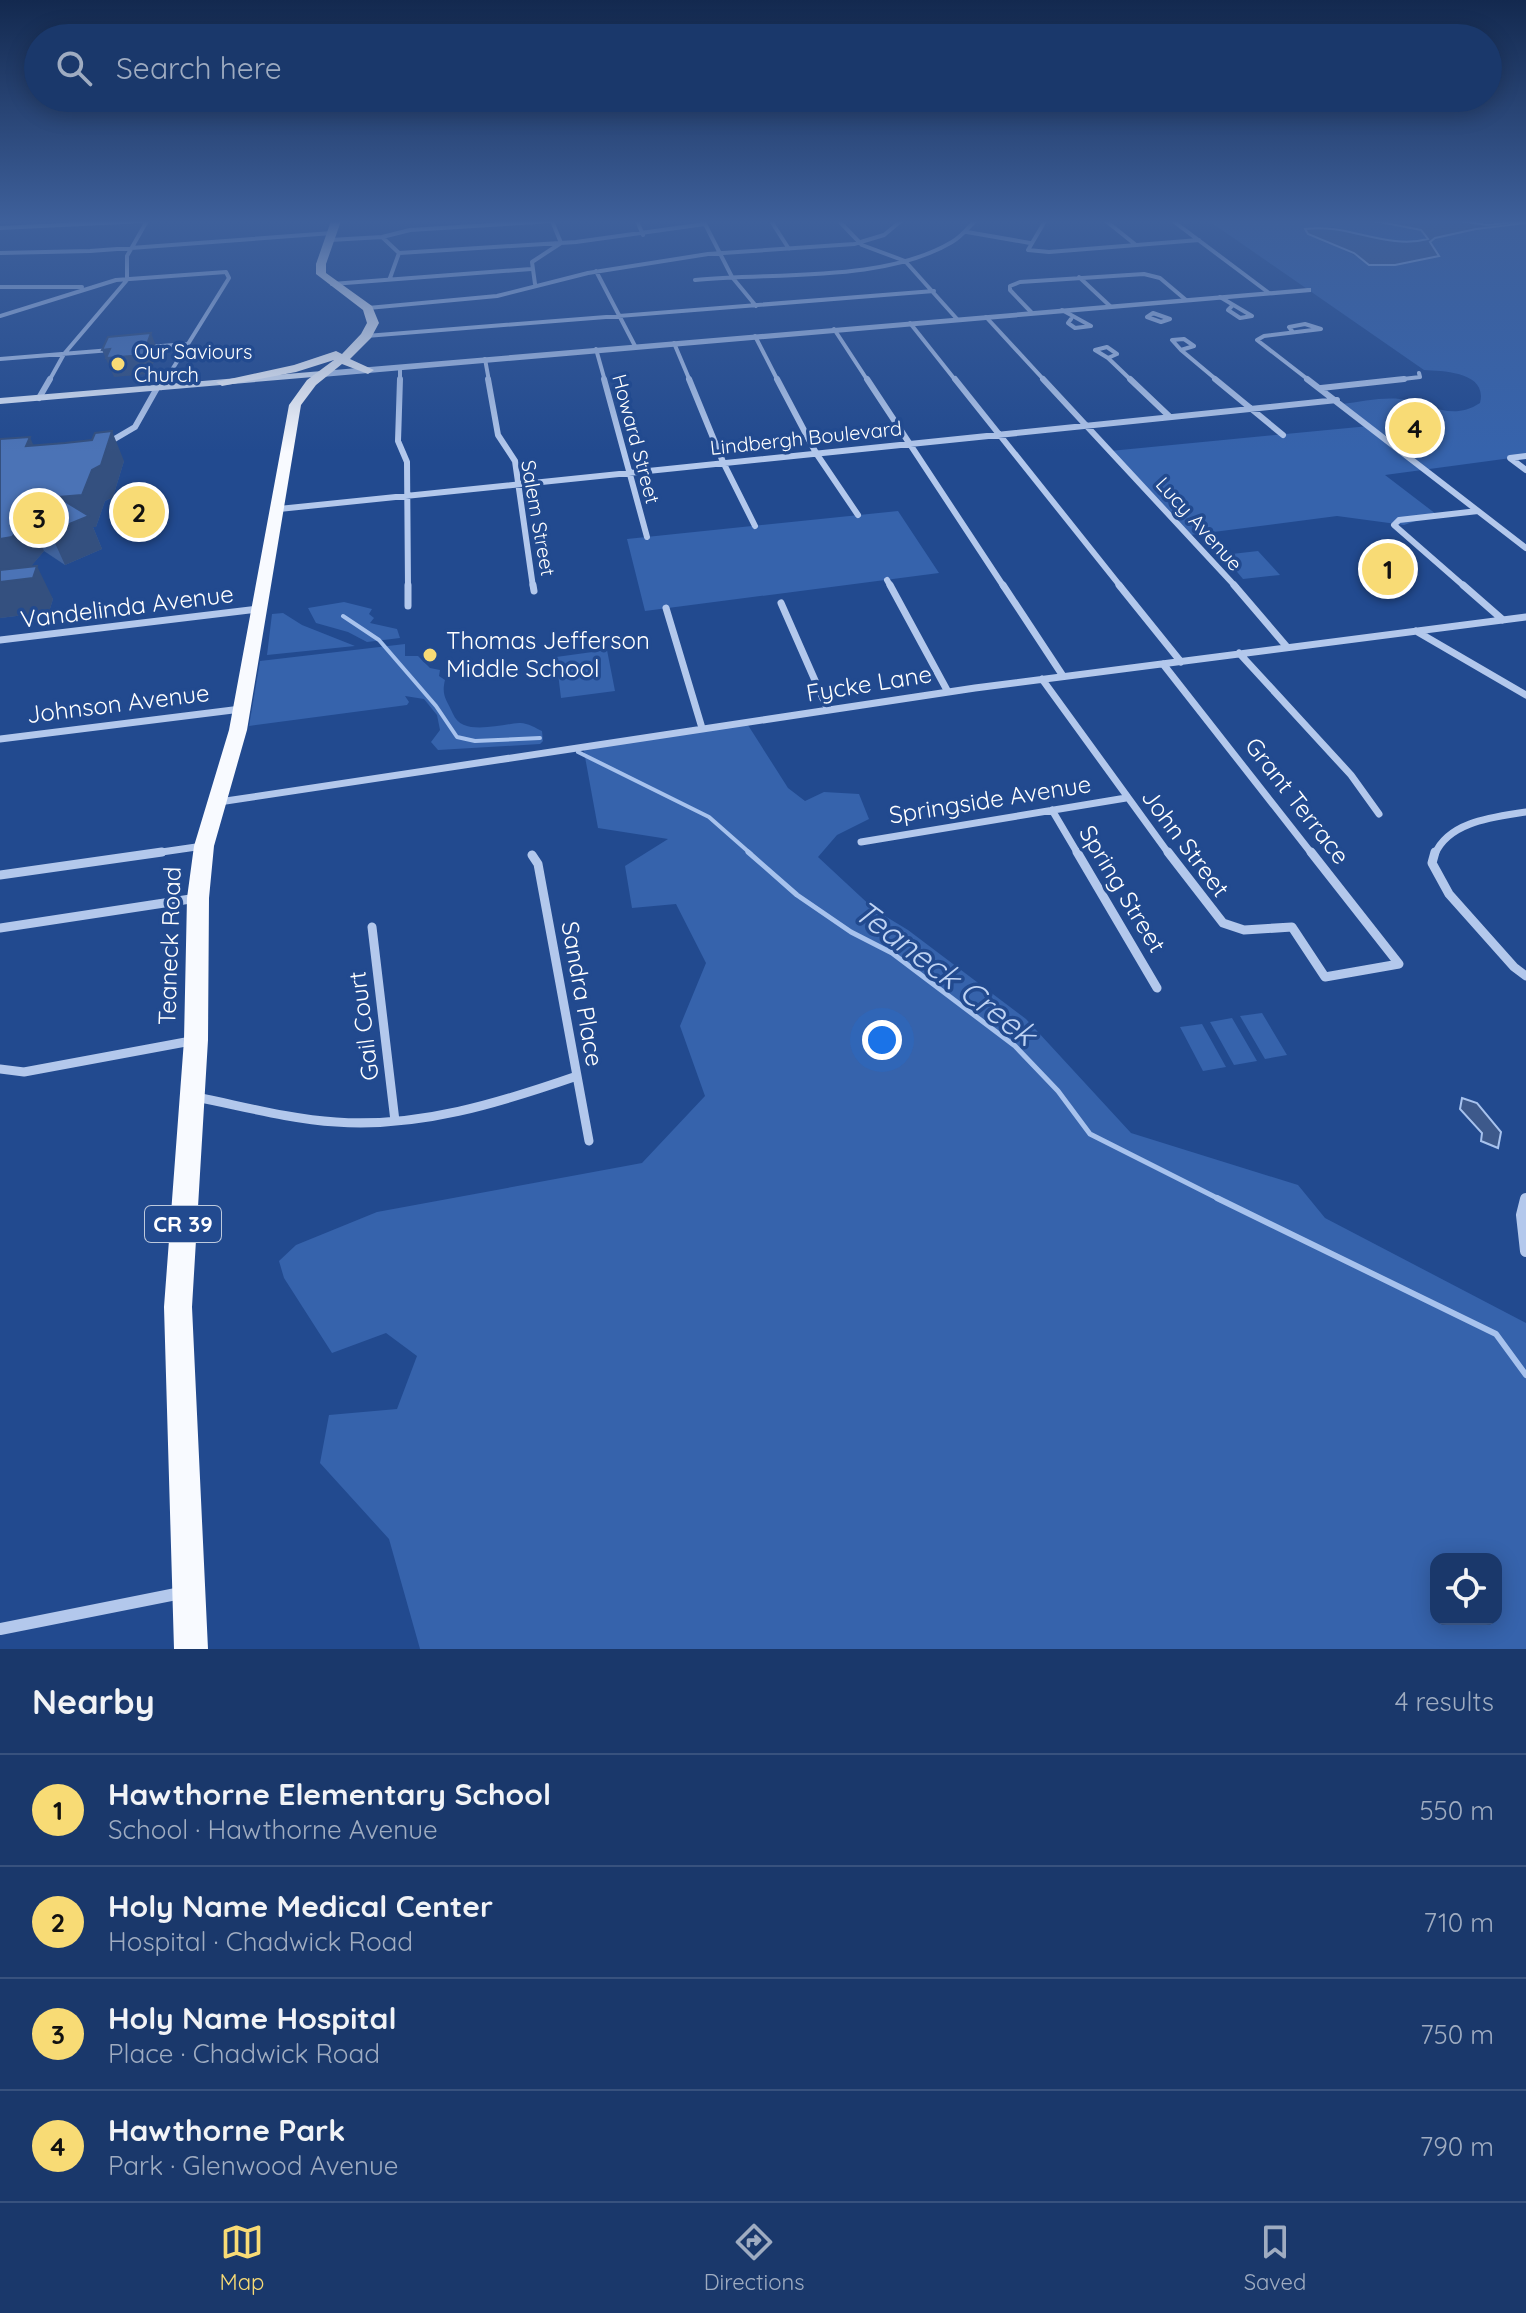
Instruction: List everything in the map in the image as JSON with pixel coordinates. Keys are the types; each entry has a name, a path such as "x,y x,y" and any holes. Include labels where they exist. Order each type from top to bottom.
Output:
{"main road":[{"path":"255,379 286,384 297,399 366,336 374,322 368,308 353,298"},
{"path":"222,382 302,367 354,348"},
{"path":"343,357 349,365 368,370"},
{"path":"0,401 322,374"},
{"name":"Teaneck Road","path":"191,1649 178,1307 196,1040 198,898 204,846 219,802 242,709 297,399"}],"street":[{"path":"0,316 55,298"},
{"path":"39,398 64,354 112,298"},
{"path":"98,446 130,432 217,298"},
{"path":"368,308 476,298"},
{"path":"609,298 635,346"},
{"path":"749,298 756,306"},
{"path":"366,336 851,298"},
{"path":"940,298 957,319"},
{"path":"1018,298 1032,313"},
{"path":"1101,298 1110,306"},
{"path":"322,374 1209,298"},
{"path":"1221,298 1232,306 1245,309 1252,316 1236,316 1228,310 1232,306"},
{"path":"1141,304 1153,313"},
{"path":"1062,310 1071,319"},
{"name":"Lucy Avenue","path":"986,317 1084,426 1190,535 1287,647"},
{"path":"910,323 1181,662"},
{"path":"1292,331 1291,325 1298,324 1321,329 1315,332 1292,331 1259,337 1257,340 1526,548"},
{"path":"834,329 1063,676"},
{"path":"755,336 816,453 858,515"},
{"path":"674,343 723,462 755,526"},
{"path":"146,348 188,344"},
{"name":"Howard Street","path":"596,349 647,537"},
{"path":"0,359 118,350"},
{"path":"1181,350 1283,435"},
{"path":"1108,358 1170,417"},
{"name":"Salem Street","path":"485,359 498,435 515,461 534,591"},
{"path":"400,367 398,441 407,462 408,606"},
{"path":"1320,388 1420,377 1419,373"},
{"name":"Lindbergh Boulevard","path":"279,509 1337,400"},
{"path":"1526,456 1510,458 1526,470"},
{"path":"1478,511 1399,520 1394,525 1503,620"},
{"path":"887,580 948,692"},
{"path":"781,603 828,710"},
{"path":"666,608 702,728"},
{"name":"Vandelinda Avenue","path":"0,640 258,609"},
{"name":"Fycke Lane","path":"219,802 948,692 1526,617"},
{"path":"1415,631 1525,693"},
{"path":"1239,653 1351,775 1379,814"},
{"name":"Grant Terrace","path":"1163,664 1399,964 1325,977"},
{"name":"John Street","path":"1042,679 1215,916 1223,923 1244,930 1292,927 1325,977"},
{"name":"Johnson Avenue","path":"0,739 242,709"},
{"name":"Springside Avenue","path":"861,842 1126,798"},
{"name":"Spring Street","path":"1052,810 1157,988"},
{"path":"1526,812 1467,825 1438,846 1432,863 1449,894 1514,967 1526,976"},
{"path":"0,875 204,846"},
{"name":"Sandra Place","path":"532,855 538,864 589,1141"},
{"path":"0,928 198,898"},
{"name":"Gail Court","path":"372,927 395,1121"},
{"path":"0,1069 24,1072 196,1040"},
{"path":"192,1096 323,1120 395,1121 472,1111 577,1076"},
{"path":"1526,1199 1522,1215 1526,1251"},
{"path":"0,1629 189,1591"}],"shaded area":[{"path":"1320,298 1526,298 1526,456 1385,475 1436,514 1404,525 1337,516 1190,535 1110,451 1369,426 1342,404 1378,399 1411,401 1450,411 1480,403 1481,393 1471,379 1442,371 1424,370"},
{"path":"898,511 939,573 645,611 627,539"},
{"path":"1258,551 1280,575 1243,579 1223,555"},
{"path":"344,602 372,609 369,614 374,618 370,623 397,629 400,638 367,642 348,632 316,623 308,608"},
{"path":"283,613 302,625 355,646 267,655 272,614"},
{"path":"405,644 405,656 418,656 430,668 440,670 439,676 445,680 445,698 458,721 481,728 525,723 542,731 543,741 540,744 438,750 431,742 440,730 437,715 424,699 405,696 409,702 407,705 249,726 260,661"},
{"path":"607,650 615,691 561,698 556,657"},
{"path":"746,722 788,788 805,801 824,792 859,794 869,819 837,835 818,857 875,910 908,930 1026,1019 1131,1133 1298,1185 1325,1218 1526,1323 1526,1649 420,1649 389,1539 320,1463 329,1415 397,1409 417,1356 386,1333 332,1353 284,1278 279,1261 296,1245 377,1212 642,1163 705,1096 680,1026 706,963 676,904 632,908 625,866 668,839 598,828 583,746"},
{"path":"1262,1013 1287,1055 1265,1059 1240,1016"},
{"path":"1232,1018 1257,1061 1234,1065 1210,1022"},
{"path":"1202,1024 1226,1067 1203,1071 1180,1027"},
{"path":"1462,1098 1477,1103 1501,1132 1498,1148 1481,1141 1482,1133 1460,1109"}],"building":[{"path":"151,333 143,355 106,358 110,349 102,350 108,337"},
{"path":"112,431 101,465 92,470 82,495 58,497 89,516 50,532 29,518 12,537 0,539 0,439 30,437 26,446 92,440 95,433"},
{"path":"37,566 33,578 0,582 0,570"}],"waterway":[{"name":"Teaneck Creek","path":"343,616 379,640 436,706 457,737 475,741 540,738"},
{"name":"Teaneck Creek","path":"578,752 709,817 751,854"},
{"name":"Teaneck Creek","path":"748,852 797,895 851,932 892,953 1015,1046 1058,1091 1090,1134 1218,1198"},
{"name":"Teaneck Creek","path":"1218,1198 1496,1334 1526,1375"}],"place":[{"name":"Our Saviours Church","path":"118,364"},
{"name":"Hawthorne Park","path":"1415,428"},
{"name":"Holy Name Medical Center","path":"139,512"},
{"name":"Holy Name Hospital","path":"39,518"},
{"name":"Hawthorne Elementary School","path":"1388,569"},
{"name":"Thomas Jefferson Middle School","path":"430,655"}]}
